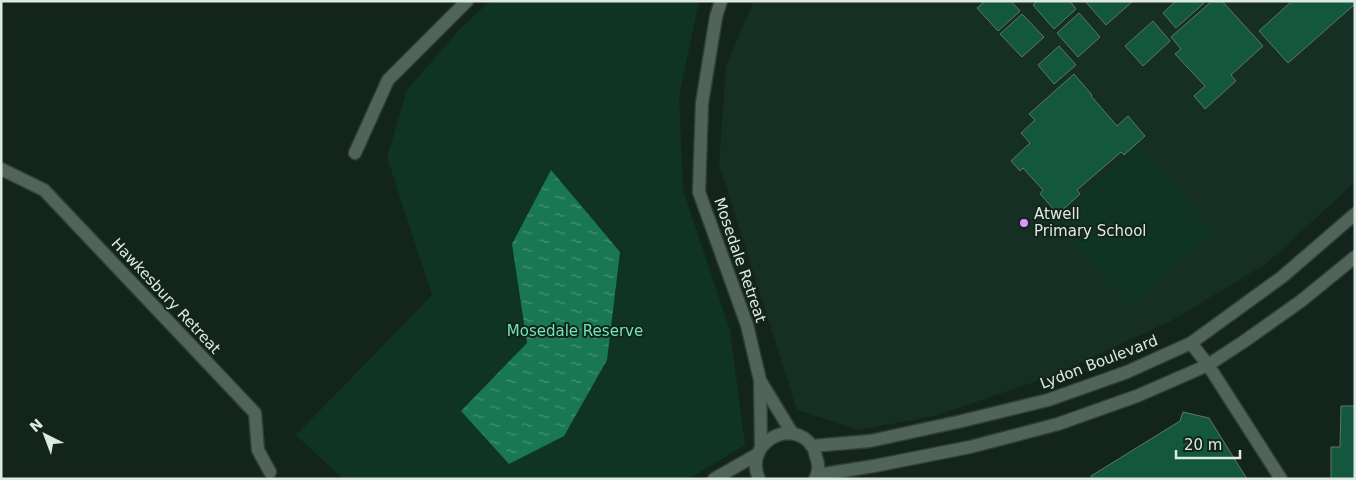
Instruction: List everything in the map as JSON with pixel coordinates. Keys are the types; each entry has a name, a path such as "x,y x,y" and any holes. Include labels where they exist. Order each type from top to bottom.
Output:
{"street":[{"path":"355,153 388,80 467,1"},
{"name":"Mosedale Retreat","path":"721,1 716,16 702,103 699,192 747,326 760,380 759,450"},
{"name":"Hawkesbury Retreat","path":"1,169 44,190 255,413 258,450 270,472"},
{"name":"Lydon Boulevard","path":"812,446 870,441 1048,400 1127,372 1192,343 1282,277 1355,214"},
{"path":"714,479 759,450 774,435 792,433 803,437 812,446 819,463 816,477 970,446 1058,424 1137,396 1208,365 1301,301 1355,256"},
{"path":"1192,343 1281,479"},
{"name":"Mosedale Retreat","path":"760,380 792,433"},
{"path":"758,479 755,460 759,450"}],"shaded area":[{"name":"Atwell Primary School","path":"754,1 1355,1 1355,182 1267,263 1171,321 1049,377 938,415 859,430 797,410 719,164 726,65"}],"green space":[{"name":"Mosedale Reserve","path":"490,1 699,1 679,97 683,190 730,330 745,445 688,479 343,479 296,435 432,295 387,157 407,90 461,28"},
{"path":"1138,145 1214,231 1129,307 1053,221"}],"water":[{"path":"551,170 620,252 607,360 564,436 509,464 461,411 527,343 512,244"}],"building":[{"path":"985,1 1011,1 1020,11 998,31 977,8"},
{"path":"1038,1 1070,1 1076,9 1054,29 1033,5"},
{"path":"1085,1 1133,1 1106,25"},
{"path":"1176,1 1202,1 1204,3 1176,28 1163,13"},
{"path":"1212,1 1222,1 1263,46 1231,75 1236,81 1205,109 1194,96 1205,86 1175,54 1181,49 1171,37"},
{"path":"1292,1 1355,1 1355,4 1288,63 1259,31"},
{"path":"1079,13 1100,37 1078,57 1057,33"},
{"path":"1022,14 1044,37 1022,57 1000,34"},
{"path":"1153,21 1170,41 1143,66 1125,46"},
{"path":"1059,46 1076,65 1054,84 1038,65"},
{"path":"1074,74 1117,126 1128,116 1145,136 1124,155 1121,152 1077,190 1080,194 1058,214 1040,194 1043,190 1023,168 1020,171 1011,161 1030,143 1021,133 1035,120 1029,114"},
{"path":"1341,406 1355,406 1355,479 1331,479 1331,447 1340,447"},
{"path":"1183,412 1209,418 1247,479 1092,479 1091,476 1180,421"}],"place":[{"name":"Atwell Primary School","path":"1024,223"}]}
